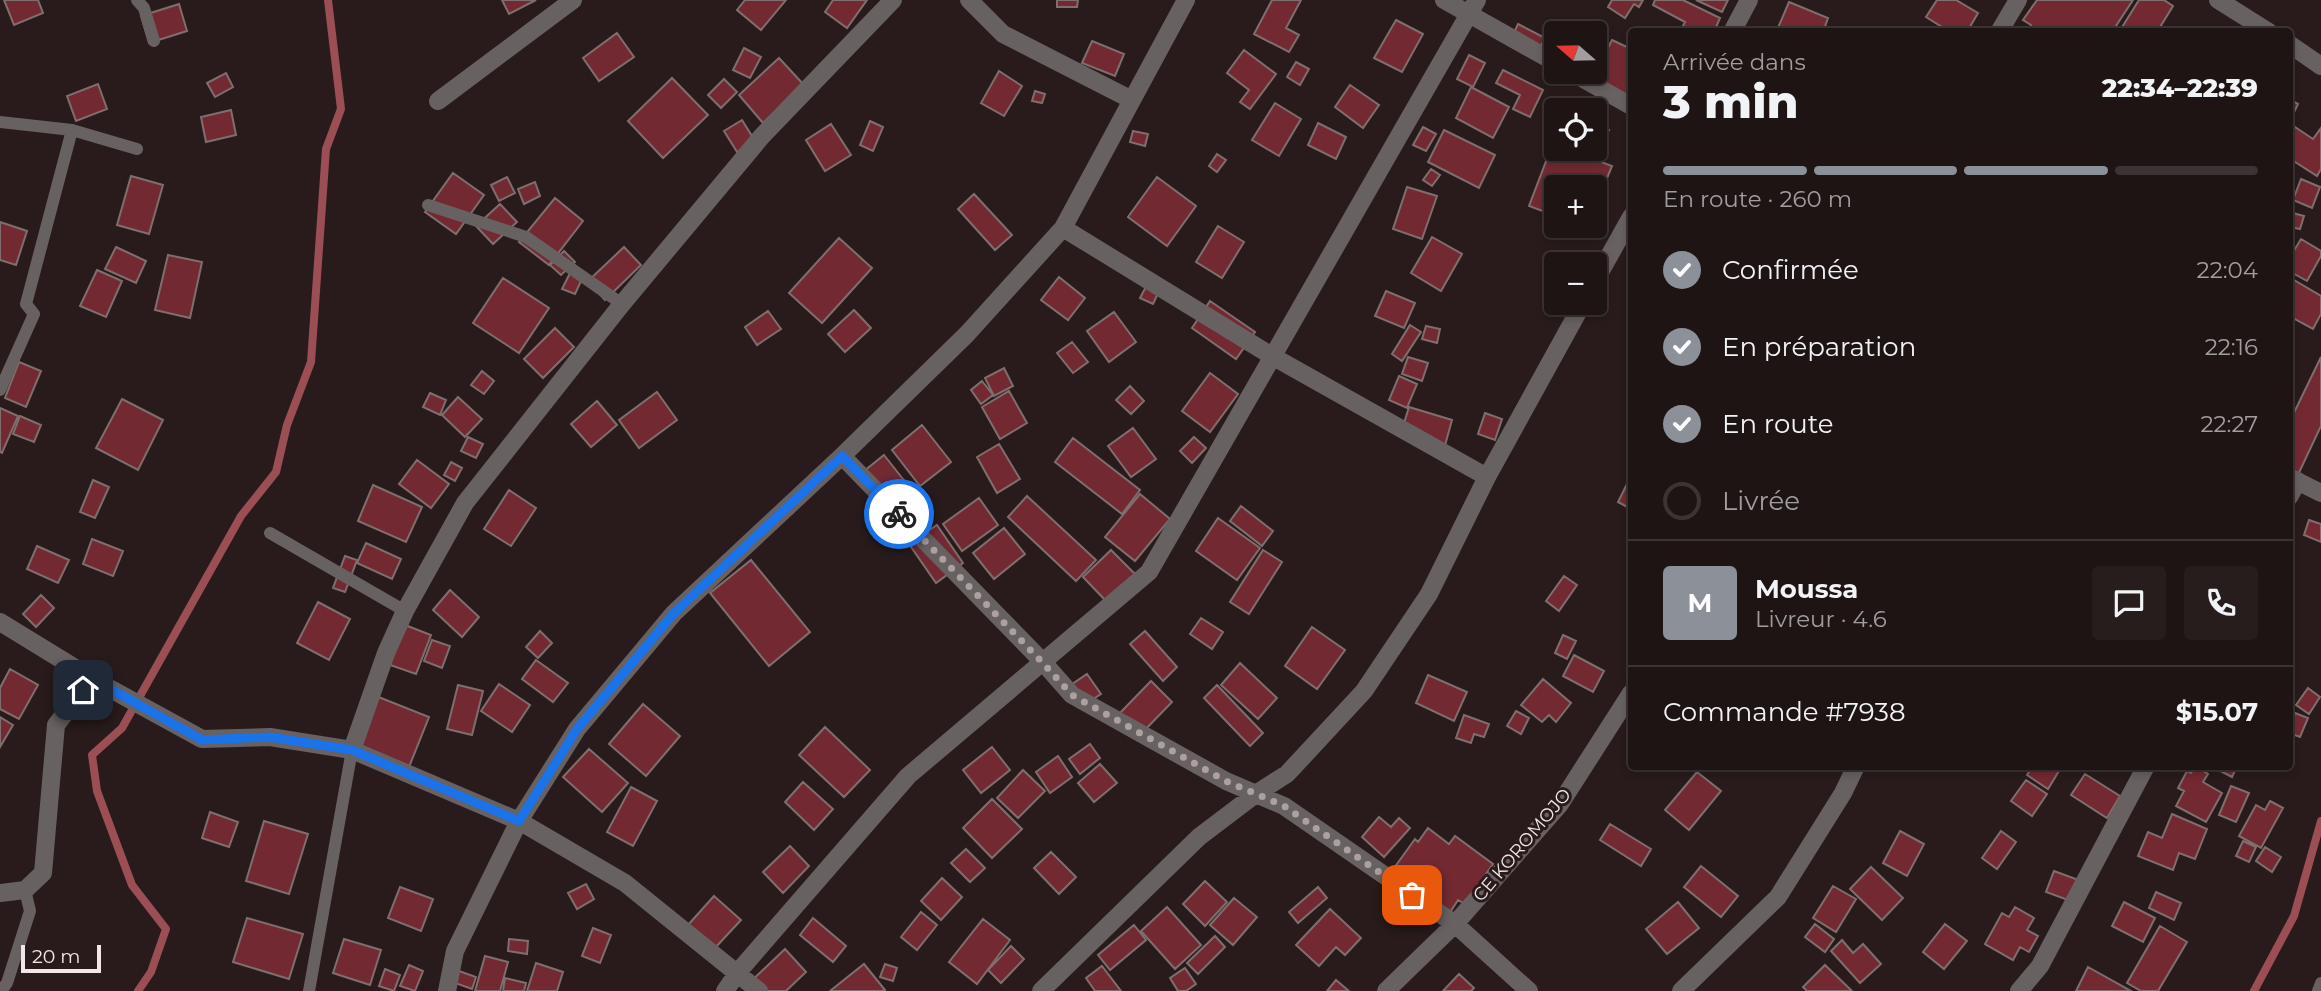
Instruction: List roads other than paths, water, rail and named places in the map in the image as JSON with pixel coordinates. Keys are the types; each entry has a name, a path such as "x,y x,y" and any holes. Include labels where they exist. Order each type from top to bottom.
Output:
{"street":[{"path":"438,101 573,0"},
{"path":"352,750 386,653 405,611 465,503 622,304 762,136 893,0"},
{"path":"969,0 1003,34 1132,100"},
{"path":"447,991 455,951 519,821 577,729 674,613 842,456 967,334 1063,229 1186,0"},
{"path":"1444,0 1473,7 1544,55"},
{"path":"1734,28 1749,0"},
{"path":"2001,28 2018,0"},
{"path":"2218,0 2263,28"},
{"path":"725,991 738,972 908,776 1149,572 1473,7"},
{"path":"2293,47 2321,66"},
{"path":"1592,84 1628,104"},
{"path":"1607,260 1628,222"},
{"path":"1063,229 1272,356 1487,477"},
{"path":"1041,991 1199,837 1287,774 1364,691 1429,594 1487,477 1576,315"},
{"path":"842,456 1072,695 1226,781 1284,806 1455,924 1529,991"},
{"path":"2293,485 2321,493"},
{"path":"0,622 98,682 202,740 270,737 352,750 519,821 625,883 759,991"},
{"path":"0,893 25,890 43,873 56,725 83,690 98,682"},
{"name":"CE KOROMOJO","path":"1386,991 1455,924 1560,804 1628,698"},
{"path":"1681,991 1778,897 1843,793 1854,770"},
{"path":"2019,991 2040,965 2144,770"}],"lane":[{"path":"137,0 144,8 154,41"},
{"path":"0,122 72,130 137,149"},
{"path":"0,390 34,314 26,304 72,130"},
{"path":"428,205 526,237 622,304"},
{"path":"270,533 405,611"},
{"path":"309,991 352,750"},
{"path":"1,991 7,983 30,911 25,890"},
{"path":"2318,991 2321,983"}],"waterway":[{"path":"138,991 151,972 166,929 132,885 97,791 92,755 122,728 241,516 276,472 287,425 311,362 326,149 341,109 328,0"},
{"path":"2254,991 2294,916 2321,821"}]}
